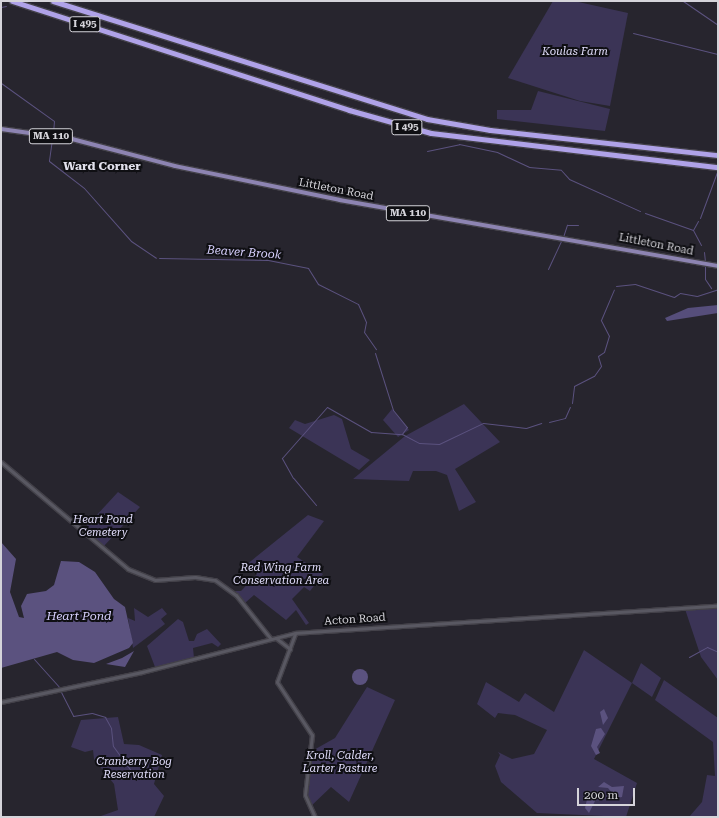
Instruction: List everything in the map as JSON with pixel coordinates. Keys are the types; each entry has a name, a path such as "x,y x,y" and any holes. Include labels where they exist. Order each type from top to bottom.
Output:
{"highway":[{"name":"I 495","path":"12,1 364,115 431,132 718,167"},
{"name":"I 495","path":"53,1 427,119 506,132 718,154"}],"main road":[{"name":"Littleton Road","path":"1,129 72,139 175,166 353,202 718,266"},
{"path":"1,462 59,514 141,577 155,580 208,577 234,592 271,640"},
{"name":"Acton Road","path":"1,702 140,673 295,633 718,606"},
{"path":"295,633 277,682 312,735 304,791 306,804 315,817"},
{"path":"276,638 290,649"}],"green space":[{"name":"Koulas Farm","path":"553,1 574,1 628,13 610,106 580,101 508,78"},
{"name":"Koulas Farm","path":"538,91 610,109 605,131 497,119 497,110 531,110"},
{"path":"464,404 500,442 455,469 476,502 459,511 447,475 436,471 413,471 409,481 353,479 405,436"},
{"path":"392,409 409,430 398,437 383,420"},
{"path":"334,415 342,419 351,449 370,460 359,470 289,428 295,420 305,424"},
{"name":"Heart Pond Cemetery","path":"118,492 140,507 104,546 83,530"},
{"name":"Red Wing Farm Conservation Area","path":"308,515 324,521 297,557 323,574 310,591 304,587 292,599 309,623 306,625 296,610 286,620 254,595 245,603 235,591 241,591 257,574 246,565"},
{"path":"134,608 148,617 162,608 167,614 161,619 165,624 133,648 128,618 135,621"},
{"path":"718,608 718,680 701,657 685,609"},
{"path":"178,619 183,622 189,641 194,641 197,634 207,629 221,644 218,647 212,643 193,648 194,658 155,667 147,646"},
{"path":"584,650 632,683 594,759 637,783 626,817 537,813 501,782 495,766 500,755 498,752 512,759 534,754 547,730 515,715 498,713 495,718 477,704 486,682 519,702 525,693 554,712"},
{"path":"641,663 661,678 652,697 632,683"},
{"path":"664,680 718,718 718,817 689,817 702,802 707,775 715,776 713,742 655,700"},
{"name":"Kroll, Calder, Larter Pasture","path":"367,687 395,700 349,802 331,787 309,808 305,791 312,751 335,738"},
{"name":"Cranberry Bog Reservation","path":"118,717 124,744 139,745 162,755 154,784 164,796 154,817 98,817 118,810 114,784 94,759 93,750 85,752 71,747 81,720"}],"shaded area":[{"path":"718,305 718,313 667,321 665,318 688,308"}],"water":[{"name":"Heart Pond","path":"1,542 16,559 10,592 19,617 24,618 21,606 27,594 46,591 54,585 61,561 79,562 95,572 114,599 125,607 133,643 129,648 94,663 73,660 57,652 1,668"},
{"path":"134,651 125,667 106,664 122,658"},
{"path":"357,669 363,669 368,674 366,683 363,685 357,685 352,680 352,674"},
{"path":"604,709 608,718 603,725 600,712"},
{"path":"601,728 605,734 597,747 600,753 596,755 591,746 596,729"},
{"path":"604,782 612,787 624,786 622,797 616,798 608,788 598,787"},
{"path":"588,795 596,799 589,813 585,808"}],"waterway":[{"path":"683,1 718,25"},
{"name":"Beaver Brook","path":"1,7 6,6"},
{"path":"633,33 718,54"},
{"name":"Beaver Brook","path":"1,83 54,121 53,133"},
{"name":"Beaver Brook","path":"52,139 49,161 84,188 131,241 156,258"},
{"path":"427,151 459,144 497,152 529,167 561,170 569,179 640,211"},
{"path":"700,218 717,172"},
{"path":"645,213 693,230"},
{"path":"698,221 693,230 701,245"},
{"path":"563,237 567,225 578,225"},
{"path":"548,269 561,241"},
{"path":"704,252 705,261"},
{"name":"Beaver Brook","path":"159,258 268,260 308,268 318,284 358,304 366,322 364,332 376,349"},
{"path":"705,266 705,279 711,288"},
{"name":"Beaver Brook","path":"616,286 635,284 674,297 680,293 697,296 718,289"},
{"name":"Beaver Brook","path":"572,403 574,386 594,376 601,366 598,356 604,352 609,336 601,320 614,290"},
{"name":"Beaver Brook","path":"375,353 393,410 407,427 402,434 419,443 439,444 483,423 526,428 541,423"},
{"path":"316,505 293,478 282,458 327,407 371,432 402,434"},
{"name":"Beaver Brook","path":"549,422 565,418 570,407"},
{"path":"689,657 707,647 718,652"},
{"path":"34,659 60,688"},
{"path":"61,692 73,716 92,713 105,717 111,728 113,746 131,771"},
{"path":"716,817 718,813"}],"district":[{"name":"Ward Corner","path":"102,167"}]}
